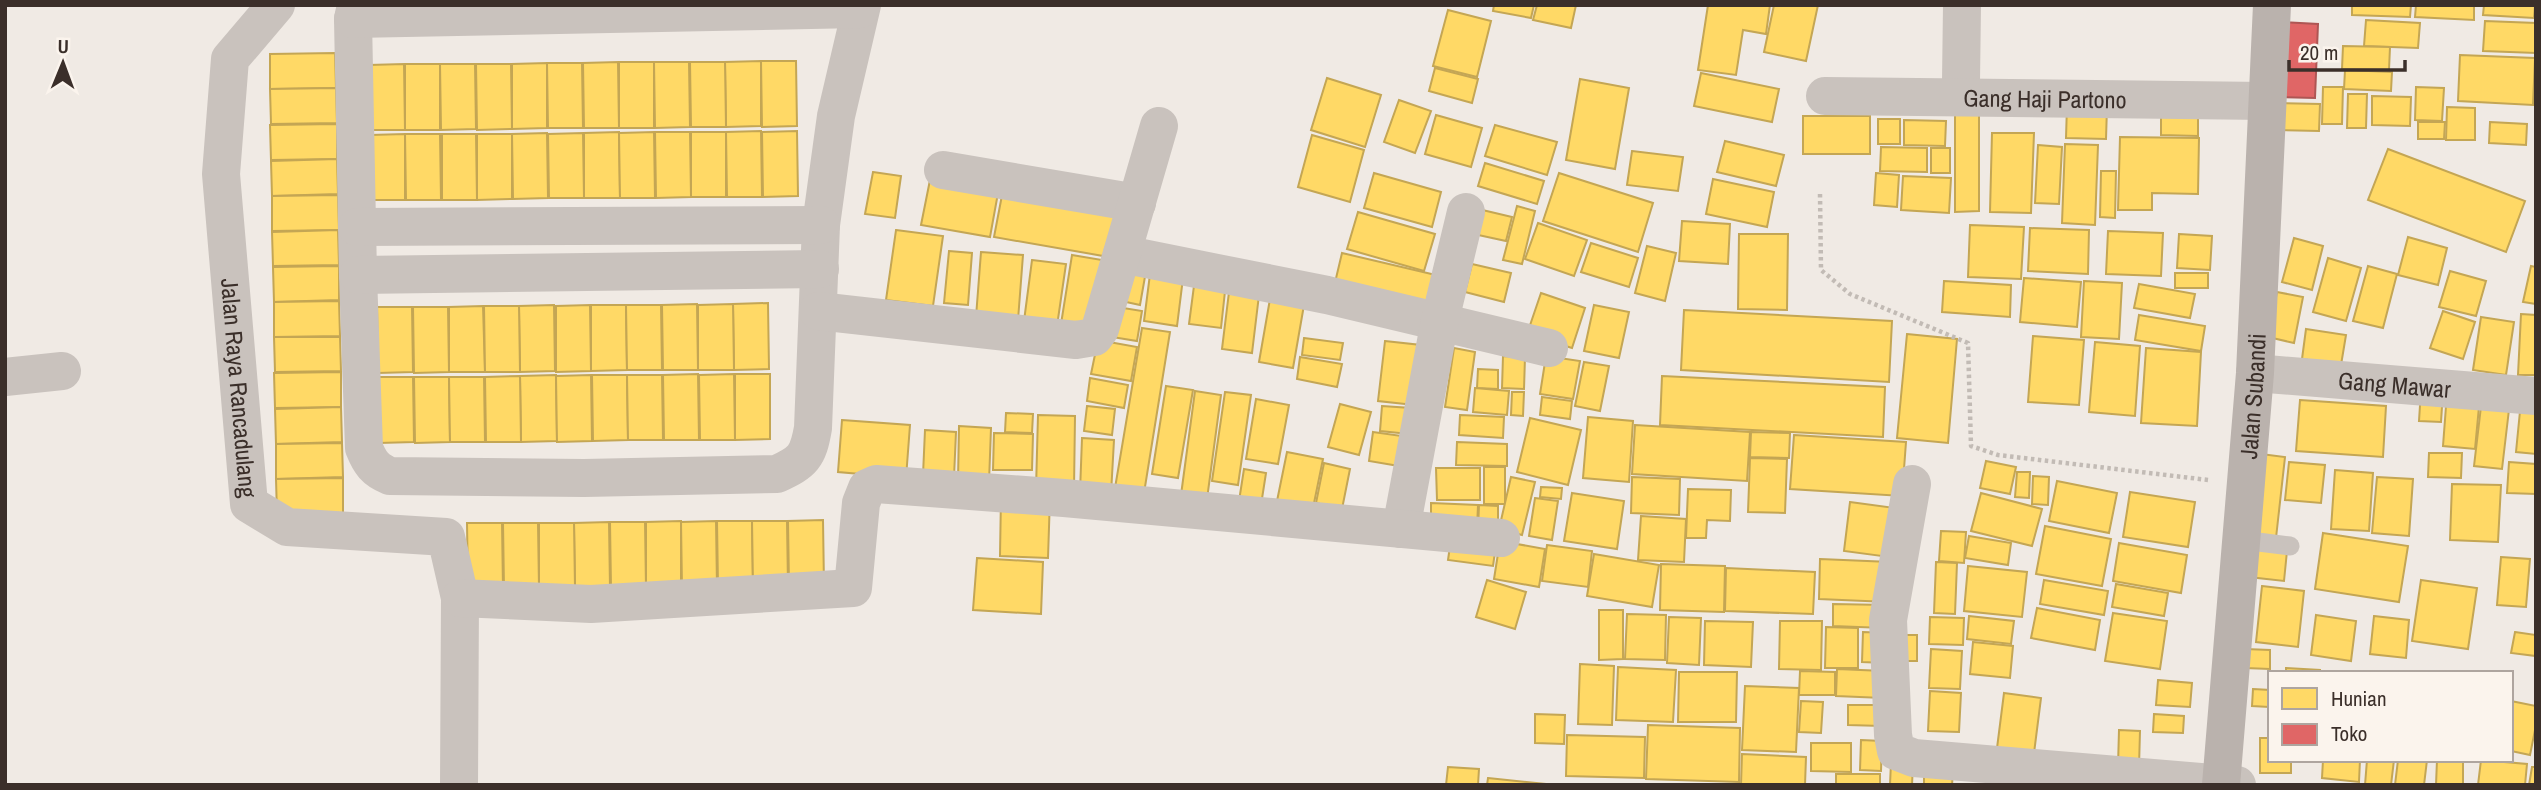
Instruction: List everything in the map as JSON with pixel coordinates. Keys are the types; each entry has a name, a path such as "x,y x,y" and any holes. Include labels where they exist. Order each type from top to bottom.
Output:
{"street":[{"name":"Jalan Raya Rancadulang","path":"276,5 230,59 221,174 248,504 287,527 446,537 460,598 459,785"},
{"path":"1961,81 1962,5"},
{"name":"Jalan Subandi","path":"2227,784 2255,373 2272,5"},
{"path":"861,7 836,116 821,225 813,428 810,448 799,464 777,474 584,478 390,476 370,463 364,448 356,227 354,12 861,7"},
{"name":"Gang Haji Partono","path":"1825,96 2266,101"},
{"path":"818,311 953,328 1085,340 1094,337 1100,329 1158,126"},
{"path":"943,170 1137,203"},
{"path":"1401,529 1440,320 1466,212"},
{"path":"356,227 821,225"},
{"path":"1122,254 1269,282 1440,320 1549,348"},
{"path":"358,275 820,269"},
{"path":"5,377 62,371"},
{"name":"Gang Mawar","path":"2255,373 2536,396"},
{"path":"460,598 591,604 853,588 861,503 867,488 876,484 1064,498 1502,538"},
{"path":"1912,484 1888,620 1896,751 1914,758 2227,784"}],"lane":[{"path":"2242,540 2290,546"}],"path":[{"path":"1820,194 1821,270 1850,294 1968,343 1971,446 1998,455 2247,484"}],"building: Hunian":[{"path":"1494,5 1534,5 1531,18 1493,11"},
{"path":"1537,5 1576,5 1571,28 1533,20"},
{"path":"1708,5 1770,5 1766,34 1743,30 1736,75 1698,70"},
{"path":"1774,5 1818,5 1806,61 1764,52"},
{"path":"2352,5 2411,5 2410,17 2352,15"},
{"path":"2416,5 2474,5 2474,20 2415,17"},
{"path":"2484,5 2535,5 2534,18 2483,15"},
{"path":"1448,10 1491,21 1477,77 1433,66"},
{"path":"2366,20 2420,23 2418,48 2364,46"},
{"path":"2485,21 2536,23 2536,53 2483,51"},
{"path":"2343,46 2390,47 2389,70 2342,69"},
{"path":"335,53 336,88 270,89 270,54"},
{"path":"2460,55 2535,58 2533,105 2458,101"},
{"path":"761,61 761,126 726,127 725,62"},
{"path":"761,61 796,61 797,126 762,127"},
{"path":"618,62 619,128 584,128 583,63"},
{"path":"619,62 654,62 654,128 619,128"},
{"path":"654,62 689,62 690,127 655,128"},
{"path":"690,62 725,62 726,127 691,127"},
{"path":"547,63 582,63 583,128 548,128"},
{"path":"547,63 547,128 512,129 512,64"},
{"path":"404,64 405,130 370,130 369,65"},
{"path":"405,64 440,64 440,130 405,130"},
{"path":"440,64 475,64 476,129 441,130"},
{"path":"476,64 511,64 512,129 477,130"},
{"path":"1435,68 1478,79 1472,103 1429,91"},
{"path":"2345,70 2392,72 2391,91 2344,89"},
{"path":"1701,73 1779,89 1772,122 1694,106"},
{"path":"1327,78 1381,95 1365,147 1311,130"},
{"path":"1580,79 1629,88 1615,169 1566,160"},
{"path":"2323,87 2343,87 2342,124 2322,124"},
{"path":"2416,87 2444,88 2442,121 2415,120"},
{"path":"336,88 337,123 271,124 270,89"},
{"path":"2348,94 2367,94 2366,128 2347,128"},
{"path":"2372,96 2411,97 2410,126 2372,125"},
{"path":"1399,100 1431,111 1415,153 1384,142"},
{"path":"2278,103 2320,104 2319,131 2277,130"},
{"path":"2067,105 2107,107 2106,139 2066,138"},
{"path":"2447,107 2475,108 2475,140 2446,140"},
{"path":"2161,110 2198,111 2198,136 2161,135"},
{"path":"1436,115 1482,128 1471,167 1425,154"},
{"path":"1955,115 1979,115 1979,211 1955,212"},
{"path":"1803,116 1870,116 1870,154 1803,154"},
{"path":"1878,119 1900,119 1900,144 1878,144"},
{"path":"1904,120 1946,121 1945,146 1904,145"},
{"path":"2418,122 2445,122 2444,139 2418,139"},
{"path":"2490,122 2527,124 2526,145 2489,143"},
{"path":"337,124 337,159 271,160 270,125"},
{"path":"1495,125 1557,142 1547,175 1485,156"},
{"path":"761,131 762,197 727,197 726,132"},
{"path":"797,131 798,196 763,197 762,132"},
{"path":"619,132 620,198 584,198 584,133"},
{"path":"654,132 655,198 620,198 619,133"},
{"path":"655,132 690,132 691,197 656,198"},
{"path":"691,132 726,132 726,197 691,197"},
{"path":"547,133 548,198 513,199 512,134"},
{"path":"583,133 584,198 549,198 548,134"},
{"path":"1992,133 2034,133 2031,213 1990,212"},
{"path":"405,134 440,134 441,200 406,200"},
{"path":"405,134 405,200 370,200 370,135"},
{"path":"442,134 476,134 477,200 442,200"},
{"path":"477,134 512,134 512,199 477,200"},
{"path":"1312,135 1364,150 1350,202 1298,187"},
{"path":"2120,137 2199,138 2198,194 2152,193 2152,210 2118,210"},
{"path":"1725,141 1784,155 1776,186 1717,172"},
{"path":"2065,144 2098,145 2095,225 2062,223"},
{"path":"2038,145 2062,147 2059,204 2035,203"},
{"path":"1881,147 1927,148 1927,172 1880,171"},
{"path":"1931,148 1950,148 1950,173 1931,173"},
{"path":"2388,149 2525,201 2506,252 2368,200"},
{"path":"1632,151 1683,157 1678,191 1627,185"},
{"path":"337,159 338,194 272,196 271,161"},
{"path":"1485,163 1544,181 1537,204 1478,186"},
{"path":"2101,171 2116,171 2115,218 2100,217"},
{"path":"873,172 901,176 895,218 865,214"},
{"path":"1374,173 1441,192 1432,227 1364,208"},
{"path":"1559,173 1653,203 1638,252 1543,221"},
{"path":"1876,173 1899,175 1897,207 1874,205"},
{"path":"1903,176 1951,178 1949,213 1901,210"},
{"path":"1713,179 1774,192 1767,227 1706,214"},
{"path":"930,180 998,193 990,237 921,225"},
{"path":"1003,190 1118,210 1109,257 994,237"},
{"path":"338,195 339,230 272,231 272,196"},
{"path":"1517,206 1535,211 1522,264 1503,260"},
{"path":"1474,208 1512,217 1506,241 1469,233"},
{"path":"1358,212 1435,234 1424,271 1347,249"},
{"path":"1682,221 1730,224 1728,264 1679,261"},
{"path":"1538,223 1587,240 1574,276 1525,259"},
{"path":"1970,225 2024,227 2021,279 1968,277"},
{"path":"2030,228 2089,230 2088,274 2028,271"},
{"path":"338,230 339,265 273,266 272,232"},
{"path":"896,230 943,236 933,306 886,300"},
{"path":"2108,231 2163,233 2161,276 2106,274"},
{"path":"1739,234 1788,234 1787,310 1738,309"},
{"path":"2179,234 2212,236 2210,270 2177,268"},
{"path":"2408,237 2447,248 2438,285 2398,275"},
{"path":"2294,238 2323,246 2312,290 2282,282"},
{"path":"1591,243 1638,258 1629,287 1581,272"},
{"path":"1647,246 1676,253 1665,301 1635,293"},
{"path":"949,251 972,253 968,305 944,303"},
{"path":"981,252 1023,255 1018,320 976,317"},
{"path":"1342,253 1440,276 1430,314 1333,291"},
{"path":"1072,255 1102,260 1092,328 1061,324"},
{"path":"2328,258 2361,268 2346,321 2313,312"},
{"path":"1032,260 1066,264 1057,326 1024,321"},
{"path":"1472,264 1511,273 1504,302 1465,292"},
{"path":"339,266 339,300 274,302 273,267"},
{"path":"1123,266 1146,271 1140,305 1117,300"},
{"path":"2368,266 2397,274 2383,328 2353,321"},
{"path":"2531,266 2536,267 2536,304 2523,302"},
{"path":"2450,271 2486,281 2476,316 2439,307"},
{"path":"2175,273 2208,273 2208,288 2175,288"},
{"path":"1150,274 1183,278 1177,326 1144,321"},
{"path":"1195,278 1226,282 1221,328 1189,324"},
{"path":"2024,278 2081,282 2077,327 2020,322"},
{"path":"1944,281 2011,285 2010,317 1942,312"},
{"path":"2084,281 2122,283 2119,339 2081,337"},
{"path":"2139,284 2195,294 2190,318 2134,308"},
{"path":"1229,292 1259,295 1252,353 1222,349"},
{"path":"2277,292 2303,297 2294,343 2268,337"},
{"path":"1541,293 1585,308 1572,348 1527,334"},
{"path":"1270,299 1304,305 1293,368 1259,362"},
{"path":"339,301 340,336 274,337 274,302"},
{"path":"768,303 769,369 734,370 733,304"},
{"path":"697,304 698,370 663,370 662,305"},
{"path":"733,304 734,370 698,370 698,305"},
{"path":"554,305 555,371 520,372 519,306"},
{"path":"590,305 591,371 556,372 556,306"},
{"path":"591,305 626,305 627,370 591,371"},
{"path":"626,305 661,305 662,370 627,370"},
{"path":"1594,305 1629,312 1619,358 1584,351"},
{"path":"483,306 485,372 449,372 449,307"},
{"path":"484,306 519,306 520,372 485,372"},
{"path":"1111,306 1142,311 1137,341 1106,336"},
{"path":"377,307 412,307 413,372 378,373"},
{"path":"413,307 448,307 449,372 414,373"},
{"path":"1684,310 1892,321 1889,382 1681,370"},
{"path":"2443,311 2475,322 2463,359 2430,348"},
{"path":"2521,314 2536,315 2536,375 2518,375"},
{"path":"2139,315 2205,326 2201,351 2135,340"},
{"path":"2481,317 2514,322 2506,375 2473,370"},
{"path":"1142,328 1170,332 1144,493 1115,488"},
{"path":"2306,329 2346,335 2341,365 2302,359"},
{"path":"1907,334 1957,339 1948,443 1897,438"},
{"path":"2033,336 2084,340 2079,405 2028,402"},
{"path":"274,337 340,337 341,371 275,372"},
{"path":"1304,338 1343,343 1340,360 1302,355"},
{"path":"1098,340 1137,347 1131,381 1091,374"},
{"path":"1385,341 1430,346 1423,406 1378,401"},
{"path":"2095,342 2140,346 2135,416 2089,412"},
{"path":"1454,348 1475,352 1467,410 1445,407"},
{"path":"2146,348 2201,352 2197,426 2141,423"},
{"path":"1503,356 1525,357 1524,389 1502,388"},
{"path":"1546,356 1580,361 1573,399 1540,394"},
{"path":"1300,357 1342,364 1337,387 1297,379"},
{"path":"1584,362 1609,366 1600,411 1575,406"},
{"path":"1478,369 1498,370 1498,389 1477,388"},
{"path":"341,372 341,407 275,408 274,373"},
{"path":"698,374 699,440 664,440 663,375"},
{"path":"734,374 735,440 700,440 699,375"},
{"path":"735,374 770,374 770,439 735,440"},
{"path":"556,375 557,441 521,442 520,376"},
{"path":"591,375 592,441 557,442 556,376"},
{"path":"592,375 627,375 628,440 593,441"},
{"path":"627,375 662,375 663,440 628,440"},
{"path":"520,376 521,442 486,442 485,377"},
{"path":"1662,376 1885,387 1883,437 1660,425"},
{"path":"378,377 413,377 414,442 379,443"},
{"path":"414,377 449,377 450,442 415,443"},
{"path":"449,377 484,377 485,442 450,442"},
{"path":"1090,378 1128,385 1124,408 1087,401"},
{"path":"1166,386 1193,390 1178,478 1152,474"},
{"path":"1475,388 1509,391 1507,415 1473,412"},
{"path":"2421,390 2443,392 2441,422 2419,421"},
{"path":"1195,391 1221,395 1207,499 1181,495"},
{"path":"1225,392 1251,395 1238,485 1212,481"},
{"path":"1512,392 1524,392 1523,416 1511,415"},
{"path":"2447,393 2480,396 2475,449 2443,446"},
{"path":"1542,397 1572,401 1570,419 1540,415"},
{"path":"2482,398 2510,401 2502,469 2474,466"},
{"path":"1256,399 1289,405 1278,464 1246,459"},
{"path":"2300,400 2386,406 2383,457 2296,451"},
{"path":"2521,401 2536,402 2536,454 2516,452"},
{"path":"1340,404 1371,412 1359,455 1328,447"},
{"path":"1087,406 1115,409 1112,435 1084,431"},
{"path":"1382,406 1411,408 1409,434 1380,431"},
{"path":"341,407 342,442 276,444 275,409"},
{"path":"1006,413 1033,414 1032,433 1005,432"},
{"path":"1038,415 1075,416 1074,489 1036,489"},
{"path":"1460,415 1504,417 1503,438 1459,435"},
{"path":"1588,417 1633,421 1629,482 1583,478"},
{"path":"1530,418 1581,430 1568,485 1517,472"},
{"path":"842,420 910,425 906,478 838,472"},
{"path":"1635,425 1750,432 1747,481 1632,474"},
{"path":"959,426 991,428 989,482 958,481"},
{"path":"925,430 956,432 954,477 923,475"},
{"path":"1373,432 1409,437 1405,467 1369,461"},
{"path":"1751,432 1790,433 1789,458 1750,457"},
{"path":"994,433 1033,434 1032,470 993,470"},
{"path":"1794,435 1906,442 1902,496 1790,489"},
{"path":"1082,438 1114,440 1111,494 1080,492"},
{"path":"1457,442 1507,444 1507,466 1456,465"},
{"path":"342,443 343,477 276,479 276,444"},
{"path":"1287,452 1323,459 1313,508 1277,501"},
{"path":"2429,453 2462,453 2461,478 2428,477"},
{"path":"2261,454 2285,457 2276,538 2251,535"},
{"path":"1750,458 1787,459 1785,513 1748,512"},
{"path":"1986,461 2016,467 2010,494 1980,488"},
{"path":"2289,462 2325,465 2321,503 2285,500"},
{"path":"2509,462 2536,464 2536,494 2507,493"},
{"path":"1324,463 1350,469 1342,509 1316,503"},
{"path":"1484,467 1505,467 1505,504 1484,504"},
{"path":"1436,468 1480,468 1480,500 1437,500"},
{"path":"1244,469 1266,473 1261,505 1239,501"},
{"path":"2335,470 2373,473 2369,531 2331,529"},
{"path":"2017,472 2030,472 2029,498 2015,497"},
{"path":"2033,476 2049,477 2048,505 2032,504"},
{"path":"1511,477 1535,482 1522,535 1499,529"},
{"path":"1632,477 1680,479 1679,515 1631,513"},
{"path":"2377,477 2413,479 2409,536 2372,533"},
{"path":"343,478 343,513 277,514 276,479"},
{"path":"2057,481 2117,493 2109,533 2049,521"},
{"path":"2452,484 2501,485 2498,542 2450,540"},
{"path":"1541,487 1562,488 1561,499 1540,497"},
{"path":"1688,489 1731,490 1730,521 1707,520 1706,538 1686,538"},
{"path":"2130,492 2195,502 2188,547 2123,537"},
{"path":"1572,493 1624,501 1617,549 1564,541"},
{"path":"1981,493 2042,509 2032,546 1971,531"},
{"path":"1001,496 1050,497 1048,558 1000,556"},
{"path":"1535,498 1558,501 1552,540 1529,536"},
{"path":"1850,502 1895,508 1889,557 1844,551"},
{"path":"1431,503 1478,505 1477,528 1431,527"},
{"path":"1479,505 1498,506 1498,529 1478,529"},
{"path":"1641,516 1686,519 1684,562 1638,560"},
{"path":"823,520 824,586 789,586 788,521"},
{"path":"681,521 681,587 646,588 646,522"},
{"path":"716,521 717,587 682,588 681,522"},
{"path":"717,521 752,521 753,586 718,587"},
{"path":"752,521 787,521 788,586 753,586"},
{"path":"609,522 610,588 575,588 574,523"},
{"path":"610,522 645,522 646,588 611,588"},
{"path":"467,523 502,523 503,589 468,589"},
{"path":"503,523 538,523 539,588 504,589"},
{"path":"539,523 574,523 575,588 539,589"},
{"path":"2045,526 2111,539 2102,586 2036,574"},
{"path":"1941,531 1966,532 1964,563 1939,561"},
{"path":"2323,533 2408,546 2399,602 2315,589"},
{"path":"1969,536 2011,543 2008,565 1965,558"},
{"path":"1451,539 1496,545 1493,566 1448,560"},
{"path":"1500,541 1545,549 1539,587 1494,579"},
{"path":"2119,543 2187,555 2181,593 2113,581"},
{"path":"1547,545 1592,551 1588,587 1542,581"},
{"path":"2253,547 2287,551 2284,581 2249,577"},
{"path":"1594,554 1659,565 1652,607 1587,596"},
{"path":"2501,557 2530,559 2526,607 2497,605"},
{"path":"977,558 1043,562 1041,614 973,610"},
{"path":"1820,559 1890,562 1888,602 1819,599"},
{"path":"1936,562 1957,563 1955,614 1934,613"},
{"path":"1661,564 1725,566 1724,612 1660,610"},
{"path":"1968,566 2027,572 2022,617 1964,611"},
{"path":"1726,568 1815,572 1813,614 1725,611"},
{"path":"1487,580 1526,592 1515,629 1476,617"},
{"path":"2044,580 2108,591 2104,615 2040,604"},
{"path":"2421,580 2477,588 2468,649 2412,641"},
{"path":"2116,584 2168,593 2164,616 2112,607"},
{"path":"2262,586 2304,591 2298,647 2256,642"},
{"path":"1833,604 1885,605 1884,628 1833,626"},
{"path":"2037,608 2100,620 2095,650 2031,638"},
{"path":"1599,610 1623,610 1623,659 1599,660"},
{"path":"2113,613 2167,621 2160,669 2105,661"},
{"path":"1627,614 1666,615 1665,660 1625,659"},
{"path":"2316,615 2356,621 2351,661 2311,655"},
{"path":"1969,616 2014,621 2011,644 1967,639"},
{"path":"2374,616 2409,620 2406,658 2370,654"},
{"path":"1669,617 1701,618 1699,665 1667,663"},
{"path":"1930,617 1964,618 1963,645 1929,644"},
{"path":"1705,621 1753,622 1751,667 1704,665"},
{"path":"1780,621 1822,621 1821,670 1779,669"},
{"path":"1826,627 1858,628 1858,668 1825,668"},
{"path":"1863,632 1886,633 1885,663 1862,662"},
{"path":"2515,632 2536,635 2536,656 2511,653"},
{"path":"1893,635 1917,635 1917,661 1893,661"},
{"path":"1973,642 2013,646 2010,678 1970,674"},
{"path":"1931,649 1962,651 1960,689 1929,688"},
{"path":"2245,649 2270,650 2270,669 2245,668"},
{"path":"1580,664 1614,666 1612,725 1578,724"},
{"path":"1618,667 1676,670 1673,722 1616,720"},
{"path":"2286,668 2320,670 2320,671 2286,671"},
{"path":"1837,669 1884,671 1883,698 1836,696"},
{"path":"1800,671 1835,672 1835,695 1799,695"},
{"path":"1679,672 1737,672 1736,722 1678,722"},
{"path":"2158,680 2192,683 2190,707 2156,705"},
{"path":"1745,686 1799,688 1796,752 1742,750"},
{"path":"2253,689 2268,690 2268,707 2252,706"},
{"path":"1930,691 1961,693 1959,732 1928,731"},
{"path":"2004,693 2041,698 2033,761 1996,756"},
{"path":"1801,701 1823,702 1821,733 1799,732"},
{"path":"2513,701 2536,706 2536,725 2530,755 2513,751"},
{"path":"1848,705 1882,705 1882,726 1848,725"},
{"path":"1535,714 1565,715 1564,744 1535,743"},
{"path":"2154,714 2184,716 2183,733 2153,732"},
{"path":"1648,725 1740,728 1739,782 1646,779"},
{"path":"2119,730 2140,731 2139,767 2118,766"},
{"path":"1567,735 1645,737 1644,778 1566,776"},
{"path":"2260,738 2268,738 2268,762 2291,762 2291,773 2260,773"},
{"path":"1861,740 1882,741 1881,771 1860,770"},
{"path":"1811,743 1851,743 1851,772 1811,771"},
{"path":"1742,754 1806,757 1805,785 1741,785"},
{"path":"1891,762 1913,763 1912,785 1890,785"},
{"path":"2323,762 2360,762 2359,782 2322,778"},
{"path":"2367,762 2394,762 2391,785 2365,785"},
{"path":"2398,762 2427,762 2424,785 2395,785"},
{"path":"2437,762 2463,762 2463,785 2436,785"},
{"path":"2481,762 2527,764 2525,785 2478,785"},
{"path":"1448,767 1479,769 1478,785 1446,785"},
{"path":"2532,767 2536,767 2536,785 2529,785"},
{"path":"1924,770 1953,771 1952,785 1924,785"},
{"path":"1836,774 1880,774 1880,785 1836,785"},
{"path":"1488,778 1556,785 1487,785"}],"building: Toko":[{"path":"2283,22 2318,24 2315,98 2280,97"}]}
